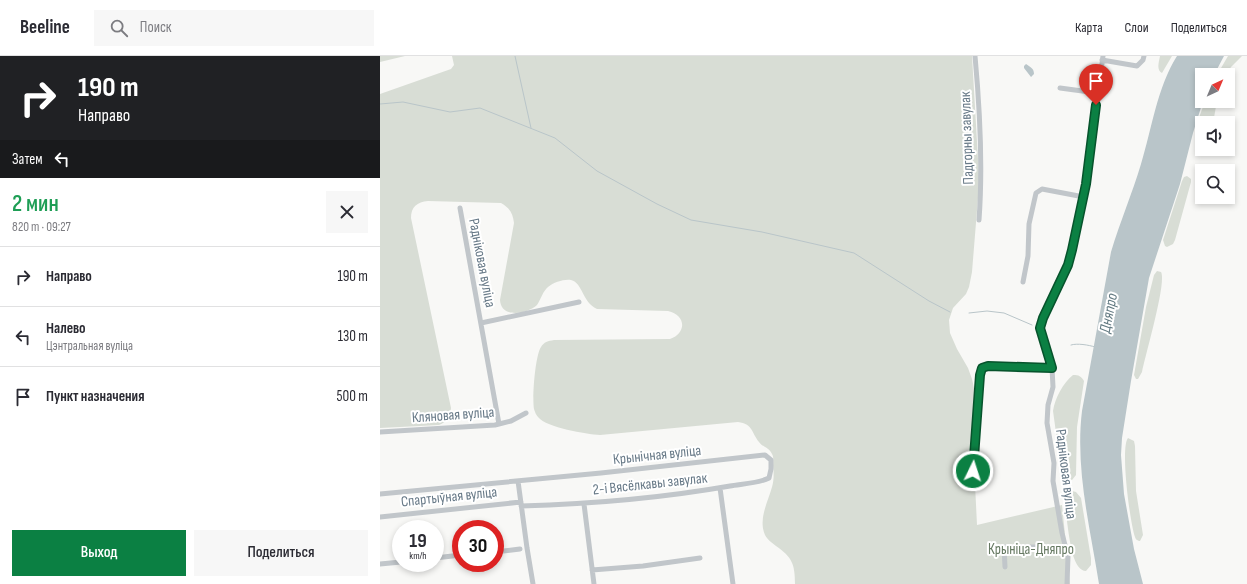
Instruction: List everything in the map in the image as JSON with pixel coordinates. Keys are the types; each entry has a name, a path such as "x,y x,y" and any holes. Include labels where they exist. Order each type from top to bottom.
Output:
{"street":[{"name":"Падгорны завулак","path":"975,56 981,152 979,220"},
{"path":"1102,58 1137,66 1143,60 1144,56"},
{"name":"Радніковая вуліца","path":"1067,584 1068,562 1053,481 1054,463 1047,423 1048,405 1053,387 1052,368 1040,328 1043,318 1070,259 1084,197 1102,58"},
{"path":"1060,88 1097,93"},
{"path":"1023,282 1028,256 1029,224 1036,193 1042,189 1084,197"},
{"name":"Радніковая вуліца","path":"460,208 500,424"},
{"name":"Радніковая вуліца","path":"481,323 580,302"},
{"path":"973,471 979,381 982,368 988,366 1052,368"},
{"name":"Кляновая вуліца","path":"380,432 500,424 511,421 526,413"},
{"name":"Крынічная вуліца","path":"380,494 765,455 770,460 770,475 766,480 720,488"},
{"path":"518,481 526,548 533,584"},
{"path":"720,488 733,583"},
{"name":"2-і Вясёлкавы завулак","path":"521,504 584,504 720,488"},
{"name":"Спартыўная вуліца","path":"380,516 521,504"},
{"path":"584,504 594,584"},
{"path":"1005,567 1004,548 1065,547"},
{"path":"504,551 520,549"},
{"path":"592,570 643,566 700,558"},
{"path":"380,564 392,563"}],"green space":[{"path":"380,56 405,56 380,62"},
{"name":"Крыніца-Дняпро","path":"452,56 972,56 979,176 972,272 966,294 953,308 949,320 950,333 968,368 976,397 971,470 975,484 977,525 1062,505 1070,584 795,584 792,562 786,554 767,538 763,529 764,511 773,482 773,455 769,450 760,444 751,429 743,423 738,422 600,435 567,430 543,421 537,416 534,409 533,396 537,359 541,347 545,343 554,340 670,339 679,333 682,329 682,324 678,316 668,311 597,309 588,302 578,285 571,280 562,280 550,285 537,305 527,311 515,313 505,310 501,306 500,300 514,223 513,217 507,207 501,203 428,201 418,204 413,208 411,218 451,408 448,418 439,425 380,428 380,94 451,69 454,65"},
{"path":"1160,56 1172,56 1162,73 1158,68"},
{"path":"1228,56 1242,56 1230,68 1221,68"},
{"path":"1202,108 1216,108 1214,116 1199,116"},
{"path":"1187,176 1191,179 1191,182 1175,240 1173,244 1167,247 1165,246 1163,240 1182,181 1184,177"},
{"path":"1157,271 1161,272 1161,290 1142,372 1138,379 1136,379 1134,375 1146,307 1154,275"},
{"path":"1073,375 1080,376 1084,381 1077,427 1076,475 1072,480 1066,478 1061,469 1053,411 1060,391"},
{"path":"1128,438 1134,441 1135,446 1136,491 1143,535 1140,541 1135,537 1128,502 1125,456"},
{"path":"1072,491 1076,492 1081,498 1091,558 1091,565 1086,571 1080,568 1076,563 1072,553 1069,537 1066,496"}],"water":[{"name":"Дняпро","path":"1177,56 1224,56 1218,68 1195,68 1195,108 1201,108 1198,116 1195,116 1195,127 1180,184 1149,278 1122,438 1121,455 1124,494 1134,549 1143,584 1099,584 1084,498 1080,454 1082,411 1111,252 1134,186 1164,81"},
{"path":"1026,64 1033,70 1034,74 1031,77 1024,68"}],"waterway":[{"path":"515,56 531,128"},
{"path":"380,104 403,102 450,112 480,108 555,138 597,171 657,204 691,220 762,232 854,253 929,301 950,312"},
{"path":"969,313 987,311 1004,313 1032,325"},
{"path":"1071,345 1083,344 1095,347"}],"route":[{"path":"973,471 980,370 988,366 1052,368 1040,328 1043,318 1070,259 1080,218 1086,184 1096,105"}]}
